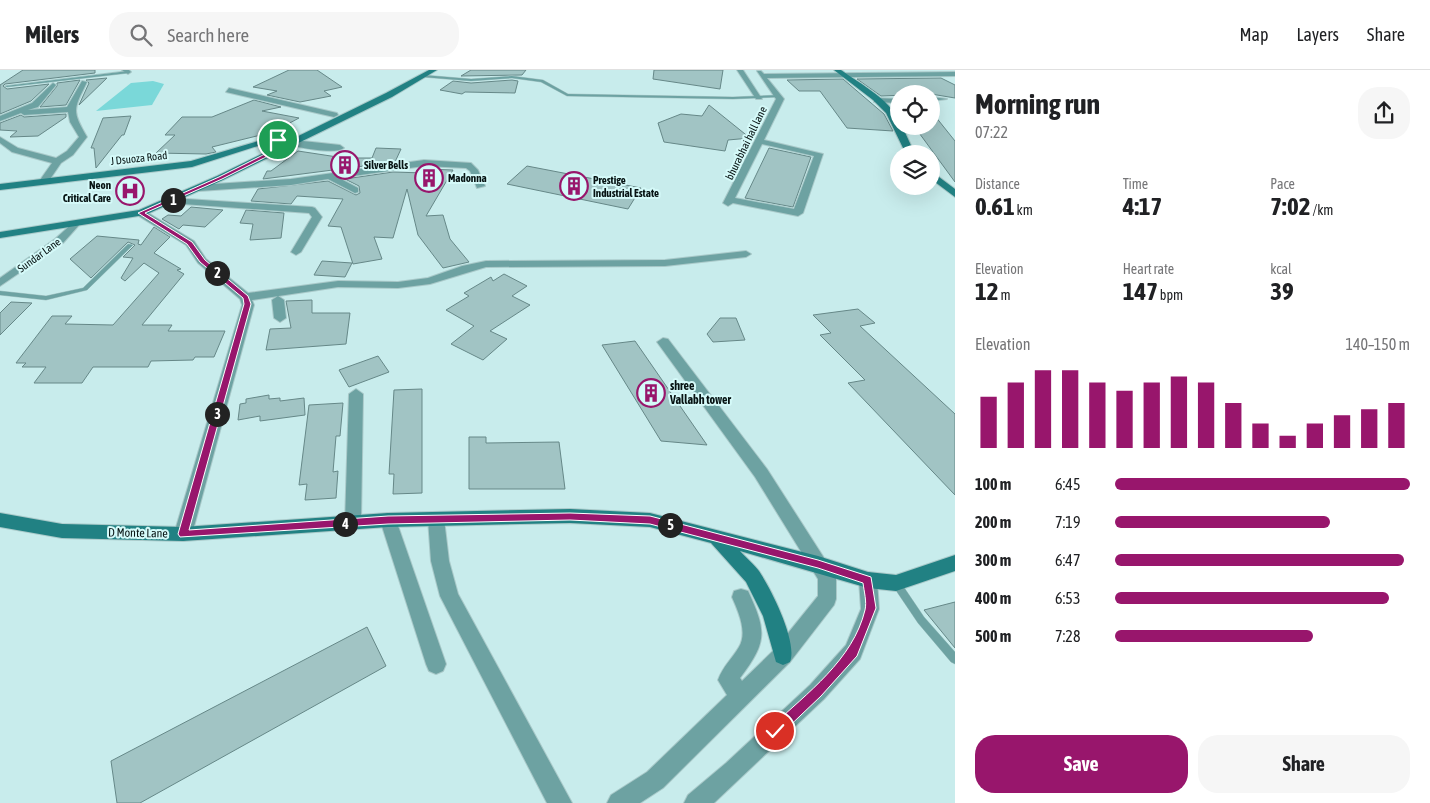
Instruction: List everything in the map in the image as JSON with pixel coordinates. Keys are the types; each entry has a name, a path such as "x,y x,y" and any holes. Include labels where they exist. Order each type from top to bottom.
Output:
{"main road":[{"path":"0,235 141,213 199,188 213,174 251,163 389,95 420,73 434,70"},
{"path":"837,70 877,100 894,119 904,145"},
{"name":"J Dsuoza Road","path":"0,186 192,164 278,140 381,94 420,73"},
{"path":"227,154 251,163"},
{"path":"192,164 213,174"},
{"path":"940,182 955,194"},
{"name":"D Monte Lane","path":"0,520 62,531 183,534 353,524 388,520 570,516 650,520 818,564 868,580 896,583 955,563"},
{"path":"717,538 752,576 772,614 783,655"}],"street":[{"path":"740,70 759,97"},
{"path":"759,73 844,76 955,74"},
{"name":"bhurabhai hall lane","path":"759,73 780,99 759,141 729,201 798,213 819,154 759,141"},
{"path":"45,180 58,161 70,153 83,137 74,122 72,109 84,82"},
{"path":"0,119 35,105 54,85"},
{"path":"229,90 334,116"},
{"path":"877,100 890,101"},
{"path":"12,114 72,109"},
{"path":"0,139 15,150 46,160 58,161"},
{"path":"278,140 289,144 340,148"},
{"path":"199,188 328,176 424,163 468,165 474,170 480,186"},
{"path":"328,176 355,190"},
{"path":"172,201 312,210 317,217 296,252"},
{"path":"141,213 190,243 202,261 247,301 312,297"},
{"name":"Sundar Lane","path":"0,283 60,241 75,224"},
{"path":"247,301 338,284 398,285 430,281 466,268 486,264 665,263 746,254"},
{"path":"278,300 280,318"},
{"path":"183,534 247,301"},
{"path":"619,803 654,780 783,655 827,599 827,578 761,473 663,342"},
{"path":"353,524 356,394"},
{"path":"436,519 440,561 448,596 560,803"},
{"path":"388,520 436,664"},
{"path":"696,803 734,771 810,698 854,652 870,608 868,580"},
{"path":"741,597 751,626 750,640 748,651 730,671 728,680 741,696"}],"lane":[{"path":"7,86 126,71"},
{"path":"420,73 471,80 512,77 542,81 567,95 733,98 779,96"},
{"path":"0,293 46,298 85,289 130,245"},
{"path":"896,583 921,620 955,659"}],"shaded area":[{"path":"153,81 164,84 152,105 96,111 131,83"}],"building":[{"path":"23,70 95,70 95,73 5,84 3,86 7,89 49,84 31,101 0,114 0,85"},
{"path":"289,70 317,70 342,87 324,91 331,96 300,102 267,95 277,91 253,87"},
{"path":"471,70 526,70 522,75 461,76"},
{"path":"654,70 723,70 720,89 653,79"},
{"path":"107,78 79,105 89,83 86,80"},
{"path":"941,78 955,85 955,98 940,96 940,85 890,85 890,96 881,96 857,79"},
{"path":"843,79 884,114 890,125 890,131 847,128 820,91 799,91 787,80"},
{"path":"80,80 66,105 40,107 57,86 57,83"},
{"path":"453,81 471,83 518,81 515,93 465,92 462,94 440,90"},
{"path":"254,100 281,107 262,111 299,118 273,132 212,147 216,152 206,154 156,153 175,135 165,135 182,117 212,117"},
{"path":"709,105 750,138 728,140 725,151 664,142 658,123 681,114 702,116"},
{"path":"66,114 66,117 38,136 10,137 17,131 0,130 0,123 21,115 24,117"},
{"path":"131,116 124,135 122,135 96,168 94,148 91,148 103,118"},
{"path":"940,122 955,141 955,182 940,162 940,145 928,145 921,135 940,135"},
{"path":"376,148 401,149 395,162 263,179 267,171 271,171 298,151 344,158 372,158"},
{"path":"769,148 811,157 793,207 745,198"},
{"name":"Prestige Industrial Estate","path":"527,166 641,188 628,209 507,184"},
{"path":"425,169 453,170 426,216 443,215 450,239 469,262 443,268 418,235 407,189 393,238 374,237 382,259 353,264 341,227 328,226 343,199 297,196 291,204 251,201 258,189 328,181 356,195 360,193 359,186 345,179 393,172 424,173"},
{"path":"191,207 223,210 205,227 183,225 179,229 162,219 168,215 181,216"},
{"path":"246,210 284,213 281,238 250,240 253,224 240,223"},
{"path":"154,227 170,237 154,253 181,269 177,270 184,274 142,325 172,325 168,331 225,331 214,357 195,357 193,360 151,361 148,367 93,367 82,383 34,383 46,367 22,367 26,363 16,363 52,316 72,316 65,324 113,325 159,273 144,263 125,281 121,278 133,258 123,257 135,245 128,242 91,278 70,259 97,236 139,240 138,244 141,245"},
{"path":"322,261 352,263 345,277 314,275"},
{"path":"504,274 527,286 512,296 530,305 490,331 507,339 483,360 451,344 474,326 446,310 469,296 464,293 491,277 493,281"},
{"path":"312,300 312,313 350,313 346,344 266,350 270,329 291,328 286,301"},
{"path":"11,302 32,303 0,335 0,313"},
{"path":"858,309 875,323 860,326 955,414 955,495 848,383 865,380 820,335 831,333 813,315"},
{"path":"720,318 736,318 745,340 713,342 707,334"},
{"name":"shree Vallabh tower","path":"635,341 707,445 661,441 602,345"},
{"path":"378,356 389,372 349,387 339,370"},
{"path":"422,389 422,493 393,494 394,474 389,474 394,390"},
{"path":"269,395 269,399 280,398 280,401 304,398 305,415 260,421 260,416 238,420 240,404 246,403 246,399"},
{"path":"343,403 340,436 336,436 333,472 338,471 336,498 305,500 307,484 299,485 309,405"},
{"path":"469,437 486,437 486,443 559,442 565,489 469,489"},
{"path":"955,602 955,648 924,610"},
{"path":"367,627 386,666 140,803 117,803 111,761"}],"place":[{"name":"Silver Bells","path":"345,165"},
{"name":"Madonna","path":"429,178"},
{"name":"Prestige Industrial Estate","path":"574,186"},
{"name":"Neon Critical Care","path":"130,191"},
{"name":"shree Vallabh tower","path":"651,393"}],"route":[{"path":"278,140 289,144 172,201 141,213 154,223 190,243 202,261 246,298 248,304 183,534 353,524 388,520 570,516 650,520 818,564 868,580 870,608 854,652 817,692 775,731"}]}
